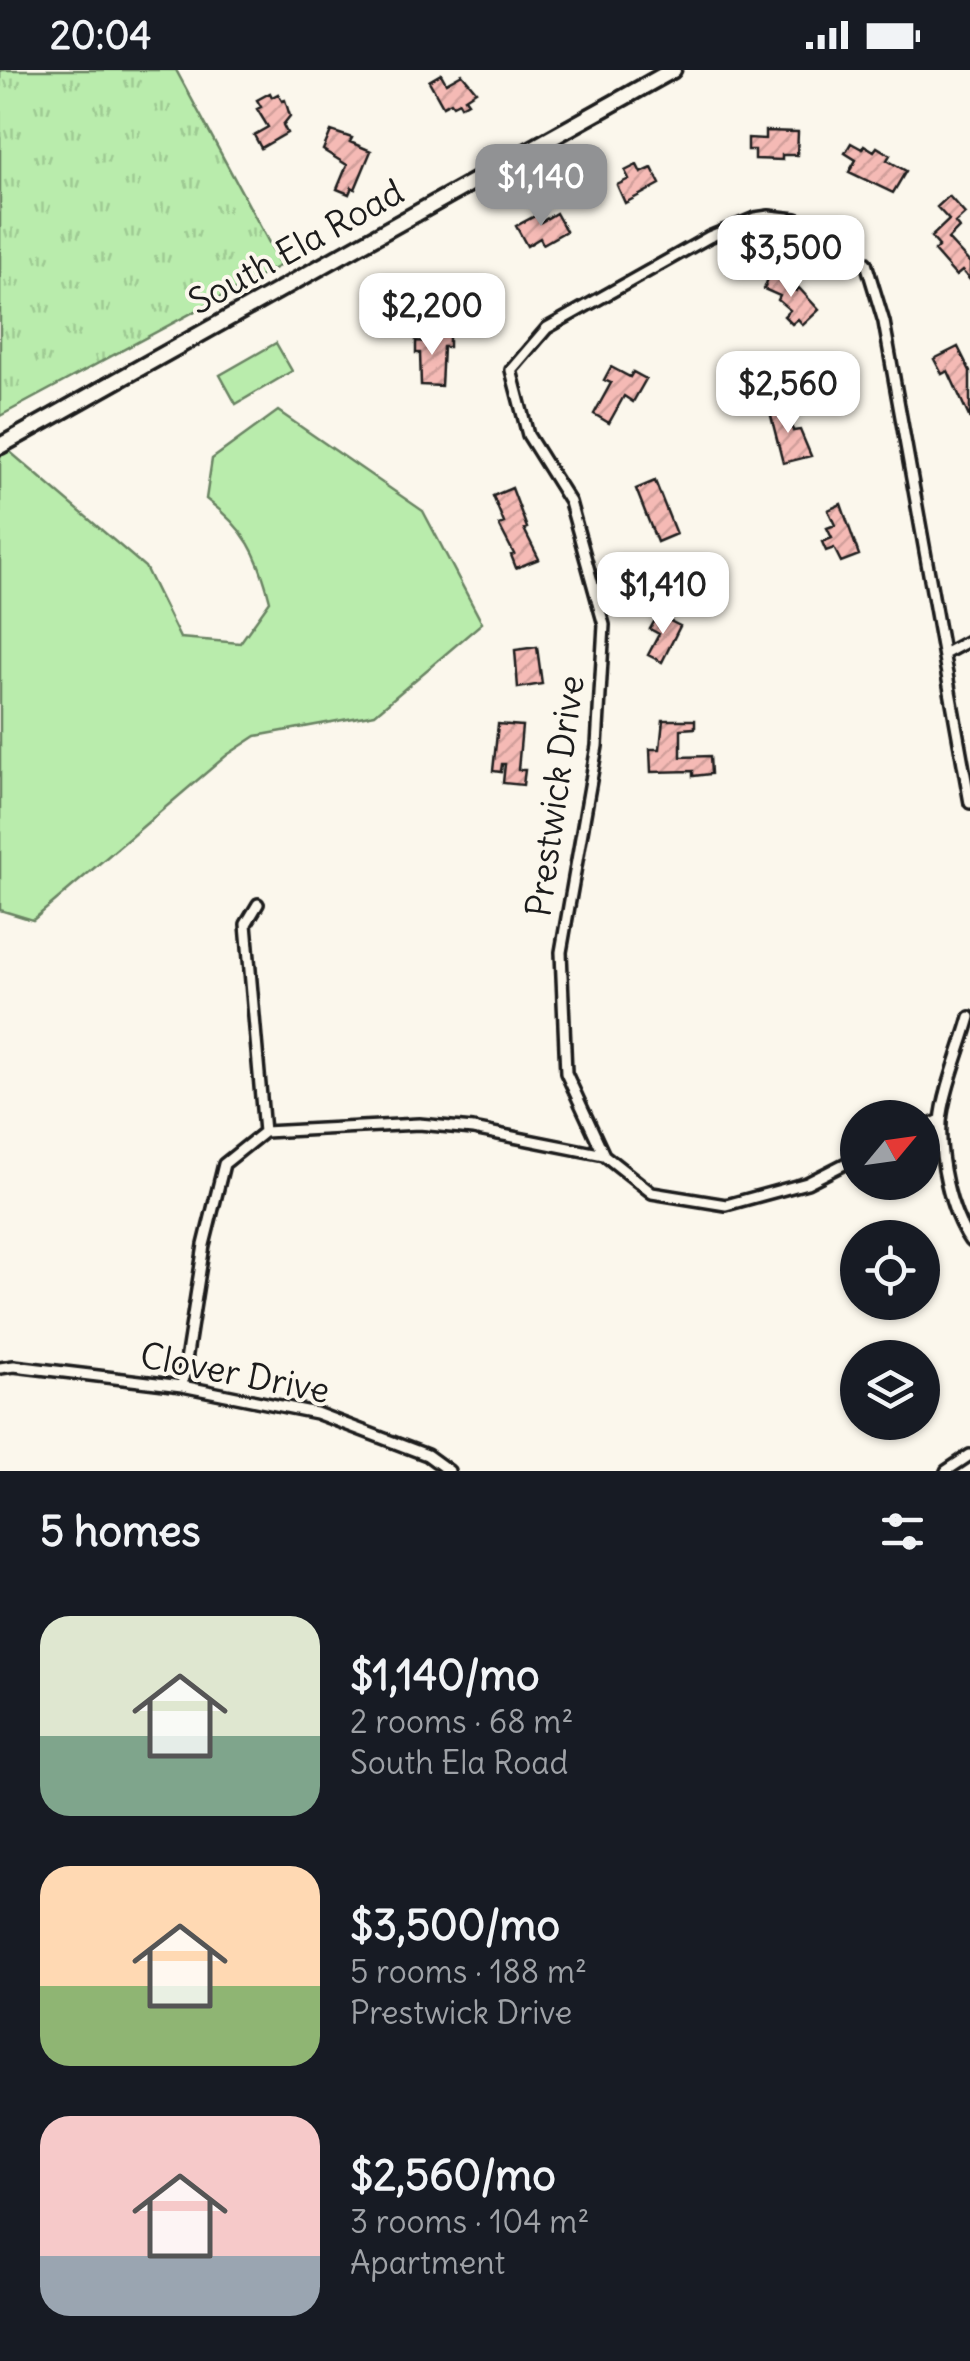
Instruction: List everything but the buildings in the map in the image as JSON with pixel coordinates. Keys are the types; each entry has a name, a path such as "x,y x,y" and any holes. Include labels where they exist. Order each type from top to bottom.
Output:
{"main road":[{"name":"South Ela Road","path":"0,446 673,70"}],"street":[{"name":"Prestwick Drive","path":"604,1155 566,1074 560,952 597,746 604,625 570,502 528,435 511,370 547,328 709,237 754,218 770,216 796,219 825,230 866,262 884,322 944,654"},
{"path":"970,640 944,654 970,803"},
{"path":"258,904 246,924 264,1132"},
{"path":"970,1017 941,1120 945,1170 959,1225 970,1240"},
{"path":"182,1386 204,1245 224,1164 264,1132 419,1124 473,1129 604,1155 652,1193 726,1205 807,1183 840,1166"},
{"name":"Clover Drive","path":"0,1368 14,1366 182,1386 316,1413 427,1456 448,1471"},
{"path":"946,1471 970,1455"}],"green space":[{"path":"0,70 176,70 281,265 0,416"},
{"path":"276,343 292,371 236,404 220,375"},
{"path":"278,411 423,511 482,623 375,714 256,736 227,755 33,920 0,910 0,455 9,451 145,567 180,638 240,643 270,601 261,569 241,532 206,499 212,459"}]}
